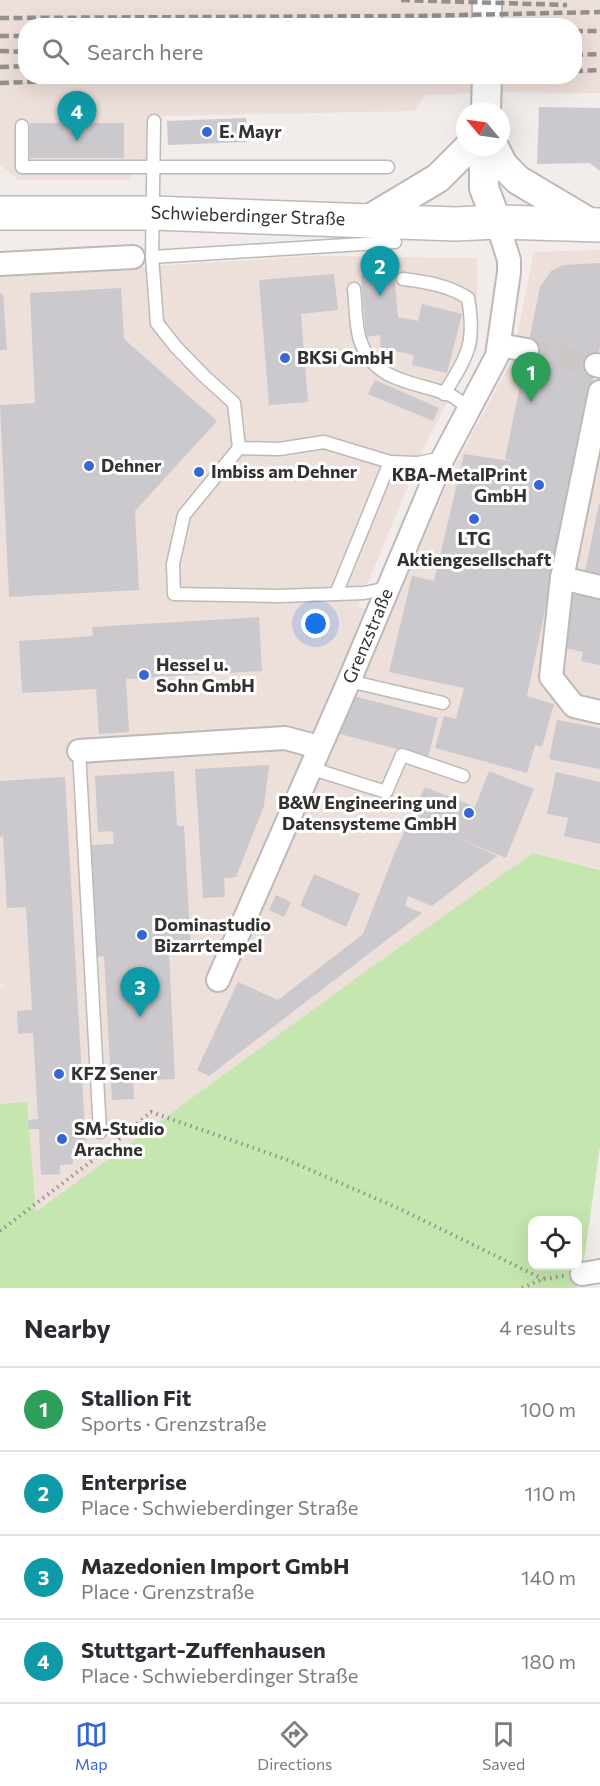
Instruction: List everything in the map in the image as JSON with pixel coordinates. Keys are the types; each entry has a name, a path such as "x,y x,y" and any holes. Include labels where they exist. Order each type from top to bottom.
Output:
{"main road":[{"name":"Schwieberdinger Straße","path":"0,213 153,213 358,232 497,222 596,224"}],"street":[{"path":"487,0 487,18"},
{"path":"486,102 487,84"},
{"path":"358,232 438,178 460,156"},
{"path":"484,156 484,188 497,222"},
{"path":"498,156 503,165 518,180 596,224"},
{"name":"Grenzstraße","path":"218,980 349,681 443,458 497,356 509,260 497,222"},
{"path":"0,264 142,257"},
{"path":"499,345 527,350"},
{"path":"600,393 562,578 551,677 574,706 600,712"},
{"path":"562,578 600,586"},
{"path":"79,751 285,738 319,747"}],"lane":[{"path":"154,121 153,213 142,257 157,323 176,347 234,403 239,448 184,515 173,564 174,594 279,596 364,593 388,588"},
{"path":"22,126 21,166 388,167"},
{"path":"142,257 358,232 395,242"},
{"path":"403,279 434,282 468,298 472,323 470,346 444,394"},
{"path":"354,289 359,338 368,359 383,372 400,380 451,396 469,409"},
{"path":"239,448 279,449 324,442 390,462 418,463 443,458"},
{"path":"336,594 390,462"},
{"path":"349,681 443,703"},
{"path":"79,751 100,1132"},
{"path":"310,768 386,792 402,755 463,776"}],"path":[{"path":"0,1231 110,1147 151,1112 285,1159 400,1209 543,1279"},
{"path":"522,1288 543,1279 591,1273"}],"shaded area":[{"path":"0,0 600,0 600,93 492,92 425,95 414,111 162,116 160,159 137,160 130,180 19,180 0,165"},
{"path":"600,250 600,869 533,853 35,1213 27,1102 0,1104 0,987 4,986 0,983 0,276 311,256 477,258 478,347 427,440 357,609 394,607 457,462 512,360 534,252"}],"green space":[{"path":"533,853 600,870 600,1146 582,1274 577,1288 0,1288 0,1104 27,1102 36,1212 366,971"}],"building":[{"path":"539,107 600,108 600,171 590,163 537,164"},
{"path":"59,118 84,118 84,123 124,123 124,158 30,158 30,123 59,123"},
{"name":"E. Mayr","path":"246,118 247,142 168,145 167,121"},
{"path":"600,263 600,347 527,696 554,704 542,747 535,745 527,773 435,748 444,716 456,719 464,688 389,672 412,576 434,581 464,454 517,462 505,459 540,287 551,271 563,265"},
{"path":"394,272 398,317 418,321 422,304 462,314 447,373 412,365 414,355 395,351 381,352 380,335 366,337 361,275"},
{"name":"BKSi GmbH","path":"334,274 338,310 301,314 308,402 269,405 259,280"},
{"name":"Dehner","path":"121,288 124,339 217,421 135,511 139,590 9,597 0,405 35,403 30,293"},
{"path":"3,293 7,350 0,350 0,294"},
{"path":"375,380 439,408 433,421 368,394"},
{"path":"600,504 600,575 585,572"},
{"path":"573,594 600,600 600,665 581,661 583,652 561,647"},
{"name":"Hessel u. Sohn GmbH","path":"259,617 262,671 126,679 129,732 99,734 96,689 22,693 19,641 93,636 92,627"},
{"path":"350,695 438,718 428,757 340,734"},
{"path":"557,720 600,728 600,769 549,759"},
{"path":"269,765 264,806 236,877 224,878 225,897 203,898 195,769"},
{"path":"174,771 177,826 184,826 191,951 169,953 175,1079 133,1081 134,1099 112,1100 104,956 95,957 89,845 114,844 113,831 98,832 95,776"},
{"path":"489,771 534,789 506,858 455,837 497,856 432,906 408,896 405,906 422,913 209,1076 197,1070 238,982 278,1000 363,934 395,852 425,787 475,807"},
{"path":"556,772 600,782 600,844 564,836 568,818 547,814"},
{"path":"65,777 86,1148 72,1149 73,1164 60,1165 60,1174 41,1175 39,1129 29,1129 28,1120 38,1119 33,1033 18,1034 17,1011 32,1010 26,907 7,908 3,836 0,837 0,781"},
{"path":"314,874 360,894 346,927 300,906"},
{"path":"276,895 291,902 284,917 269,910"}],"tunnel":[{"path":"527,350 596,365"}],"railway":[{"path":"401,0 567,5"},
{"path":"0,18 415,16 600,12"},
{"path":"582,31 600,31"},
{"path":"0,36 18,36"},
{"path":"0,51 18,52"},
{"path":"582,55 600,54"},
{"path":"0,67 18,66"},
{"path":"582,71 600,70"},
{"path":"0,83 18,82"}],"place":[{"name":"E. Mayr","path":"207,132"},
{"name":"Stuttgart-Zuffenhausen","path":"77,141"},
{"name":"Enterprise","path":"380,296"},
{"name":"BKSi GmbH","path":"285,358"},
{"name":"Stallion Fit","path":"531,402"},
{"name":"Dehner","path":"89,466"},
{"name":"Imbiss am Dehner","path":"199,472"},
{"name":"KBA-MetalPrint GmbH","path":"539,485"},
{"name":"LTG Aktiengesellschaft","path":"474,519"},
{"name":"Hessel u. Sohn GmbH","path":"144,675"},
{"name":"B&W Engineering und Datensysteme GmbH","path":"469,813"},
{"name":"Dominastudio Bizarrtempel","path":"142,935"},
{"name":"Mazedonien Import GmbH","path":"140,1017"},
{"name":"KFZ Sener","path":"59,1074"},
{"name":"SM-Studio Arachne","path":"62,1139"}]}
